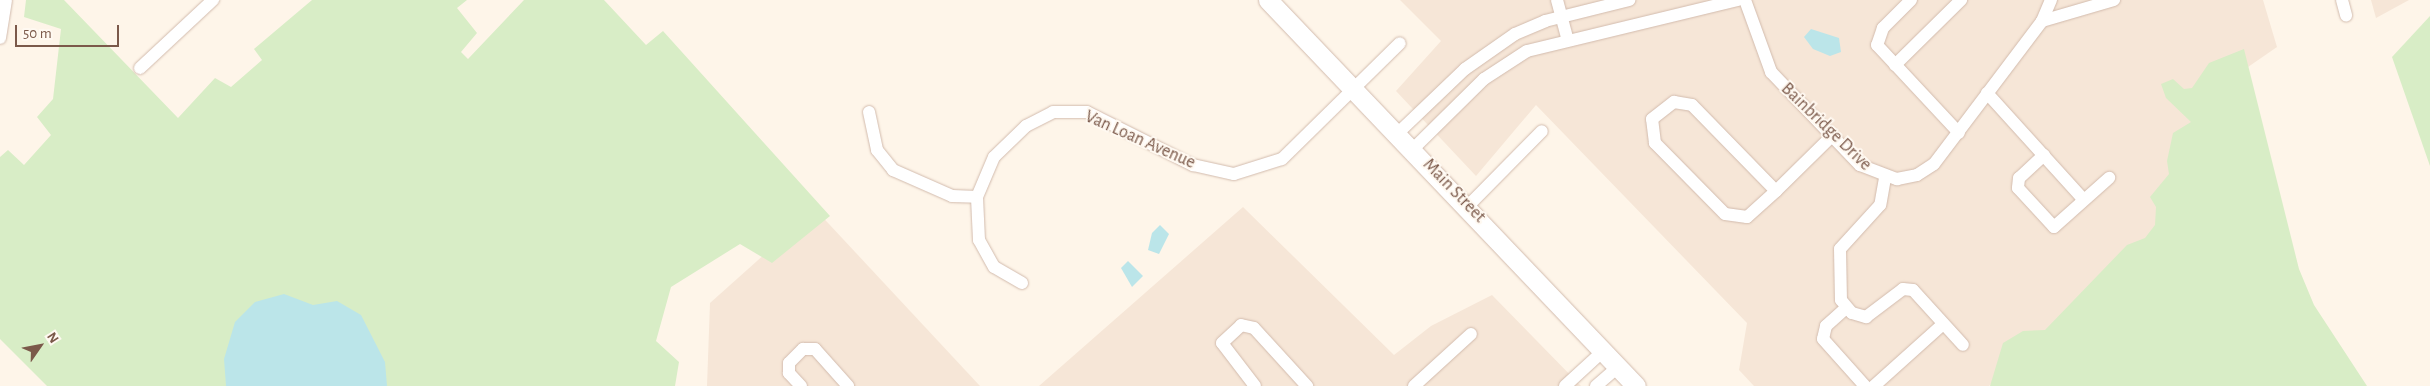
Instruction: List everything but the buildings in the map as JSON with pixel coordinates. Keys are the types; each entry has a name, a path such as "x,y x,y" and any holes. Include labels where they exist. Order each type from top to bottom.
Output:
{"main road":[{"name":"Main Street","path":"1268,0 1468,206 1636,386"}],"street":[{"path":"0,38 6,0"},
{"path":"140,68 213,0"},
{"path":"1557,0 1567,38"},
{"path":"1398,133 1493,47 1525,28 1562,16 1629,0"},
{"path":"1413,149 1501,67 1527,51 1567,38 1738,0"},
{"name":"Bainbridge Drive","path":"1745,0 1765,64 1860,165 1885,178 1908,178 1924,171 1959,132 1986,92 2042,21 2051,0"},
{"path":"1911,0 1880,33 1877,45 1959,132"},
{"path":"1895,65 1961,0"},
{"path":"2042,21 2114,0"},
{"path":"2342,0 2346,15"},
{"name":"Van Loan Avenue","path":"1022,283 994,267 979,240 977,198 994,157 1026,126 1053,112 1087,112 1193,165 1234,174 1282,159 1400,43"},
{"path":"1986,92 2084,200"},
{"path":"1776,190 1692,105 1674,102 1652,119 1655,142 1725,214 1747,217 1776,190 1832,136"},
{"path":"868,112 877,150 893,170 952,196 977,198"},
{"path":"1468,206 1542,131"},
{"path":"2044,155 2019,178 2018,188 2054,227 2109,178"},
{"path":"1885,178 1880,206 1840,249 1839,292 1846,308 1860,316 1872,315 1908,288 1963,345"},
{"path":"1846,308 1826,326 1823,339 1865,386"},
{"path":"1874,386 1943,324"},
{"path":"1255,386 1222,343 1242,325 1254,328 1307,386"},
{"path":"1414,386 1470,334"},
{"path":"801,386 789,373 789,363 804,349 815,349 848,386"},
{"path":"1565,386 1603,351"},
{"path":"1596,386 1618,367"}],"shaded area":[{"path":"1400,0 2263,0 2277,47 2206,96 2171,221 1989,386 1754,386 1739,370 1747,323 1536,105 1476,176 1396,91 1441,41"},
{"path":"2371,0 2409,0 2376,18"},
{"path":"1243,207 1394,355 1431,326 1492,295 1581,386 1039,386"},
{"path":"815,209 980,386 707,386 710,303"}],"green space":[{"path":"26,0 64,0 178,118 215,78 231,87 262,60 254,49 312,0 467,0 457,8 477,33 461,52 468,59 524,0 604,0 646,45 663,31 830,216 772,263 740,244 671,287 656,341 679,362 675,386 47,386 0,339 0,157 8,150 24,165 51,135 37,117 53,99 61,29 24,17"},
{"path":"2430,16 2430,166 2392,57"},
{"path":"2244,49 2299,269 2314,305 2367,386 1990,386 2003,343 2023,331 2045,330 2127,245 2145,238 2155,225 2156,207 2150,197 2169,174 2167,161 2173,133 2191,122 2166,98 2161,84 2173,79 2184,89 2192,88 2209,63"}],"water":[{"path":"1811,29 1839,38 1841,52 1830,56 1813,49 1804,37"},
{"path":"1160,225 1169,234 1159,254 1148,250 1152,233"},
{"path":"1128,261 1143,276 1132,287 1121,268"},
{"path":"284,294 313,305 337,301 361,315 385,362 387,386 226,386 224,359 235,322 255,302"}]}
